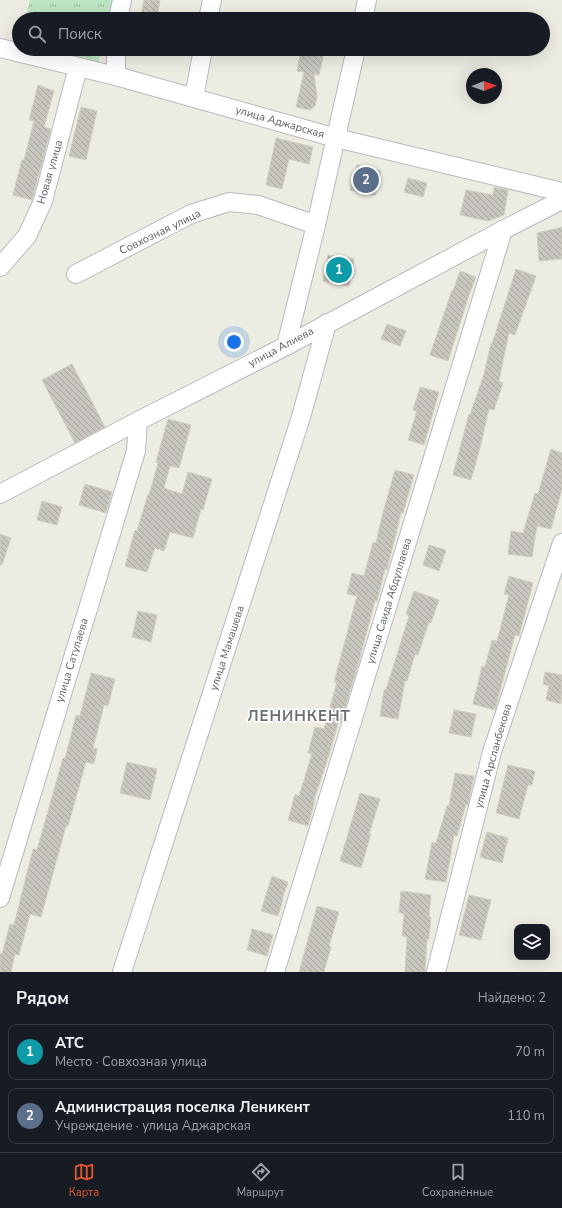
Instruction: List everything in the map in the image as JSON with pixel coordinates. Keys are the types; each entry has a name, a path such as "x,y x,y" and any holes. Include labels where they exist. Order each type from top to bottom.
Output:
{"street":[{"path":"119,12 122,0"},
{"path":"209,12 212,0"},
{"path":"364,12 367,0"},
{"name":"улица Аджарская","path":"0,48 12,51"},
{"name":"улица Аджарская","path":"33,56 194,97 336,138 562,192"},
{"path":"116,56 116,76"},
{"path":"194,97 202,56"},
{"path":"286,346 316,225 354,56"},
{"name":"Новая улица","path":"0,267 27,236 43,201 78,67"},
{"name":"улица Алиева","path":"0,494 138,421 286,346 502,230 562,200"},
{"name":"Совхозная улица","path":"76,274 191,214 229,202 258,204 316,225"},
{"name":"улица Саида Абдуллаева","path":"275,972 502,230"},
{"name":"улица Мамашева","path":"122,972 301,417 327,323"},
{"name":"улица Сатулаева","path":"0,898 136,451 138,421"},
{"name":"улица Арсланбекова","path":"436,972 492,752 562,543"}],"green space":[{"path":"30,0 113,0 110,12 27,12"},
{"path":"69,56 100,56 98,64"}],"building":[{"path":"144,0 160,0 158,12 141,12"},
{"path":"300,56 323,56 319,75 314,74 317,97 315,106 310,110 296,107 304,72 297,71"},
{"path":"38,85 54,91 44,127 51,129 32,200 13,195 34,121 29,120"},
{"path":"81,107 97,111 86,160 69,156"},
{"path":"276,138 313,147 309,164 289,159 282,189 266,185"},
{"path":"357,165 381,171 375,195 350,190"},
{"path":"408,178 427,183 423,197 404,192"},
{"path":"494,187 508,190 504,215 488,221 460,215 466,190 493,195"},
{"path":"562,227 562,259 539,261 537,233"},
{"path":"328,255 354,259 349,286 323,281"},
{"path":"516,269 536,276 515,335 509,333 499,381 503,383 494,410 489,409 471,480 453,475 469,414 470,415 484,374 491,343 492,344"},
{"path":"460,271 476,277 448,361 430,355"},
{"path":"387,324 406,331 400,346 381,339"},
{"path":"72,364 105,427 75,443 42,380"},
{"path":"420,387 439,392 424,445 408,440 417,411 413,410"},
{"path":"168,419 191,425 179,468 170,466 164,488 182,494 188,472 212,479 203,510 201,509 193,538 170,532 164,551 155,548 147,572 125,566 135,530 137,531 148,494 149,495 158,463 156,462"},
{"path":"551,449 562,453 562,489 551,529 537,526 532,557 508,554 511,531 523,533 535,493 538,494"},
{"path":"395,470 414,475 403,513 401,513 387,570 385,569 377,601 375,601 341,722 339,721 314,800 308,826 288,820 295,794 299,796 312,754 308,753 315,727 324,729 337,682 334,682 357,596 347,594 352,573 364,576 373,542 376,543"},
{"path":"85,484 112,492 106,513 79,505"},
{"path":"42,501 62,507 57,525 37,520"},
{"path":"0,534 11,538 2,565 0,565"},
{"path":"429,545 446,550 439,571 423,565"},
{"path":"509,576 533,583 519,636 515,635 495,710 473,704 482,666 485,667 492,640 497,641 509,595 504,594"},
{"path":"414,591 439,600 431,623 429,622 418,655 415,654 407,681 405,681 398,719 380,716 384,690 386,690 409,616 406,614"},
{"path":"138,611 157,615 151,642 132,637"},
{"path":"545,672 562,675 561,704 546,700 549,686 543,684"},
{"path":"91,673 115,679 108,706 104,705 93,748 97,749 94,764 86,762 68,826 66,826 41,917 30,914 19,955 15,954 11,972 0,972 0,953 2,954 10,924 14,925 33,849 37,850 63,758 65,759 76,715 80,716"},
{"path":"454,710 476,714 471,737 449,733"},
{"path":"127,762 157,769 150,800 120,793"},
{"path":"508,765 535,771 532,785 528,785 519,819 496,813"},
{"path":"455,773 474,776 468,805 466,804 457,836 454,835 446,882 425,879 432,842 436,843 447,806 449,806"},
{"path":"360,793 380,799 369,834 371,834 361,868 340,861"},
{"path":"487,832 508,838 502,863 480,857"},
{"path":"272,876 288,882 278,916 261,911"},
{"path":"401,891 431,895 429,917 431,917 429,939 427,939 425,972 405,972 407,937 402,936 404,914 399,912"},
{"path":"469,895 491,900 481,940 459,935"},
{"path":"317,906 339,912 329,946 331,947 324,972 299,972"},
{"path":"252,929 273,935 267,956 247,950"}],"place":[{"name":"Администрация поселка Леникент","path":"366,180"},
{"name":"АТС","path":"339,270"}],"district":[{"name":"ЛЕНИНКЕНТ","path":"299,716"}]}
